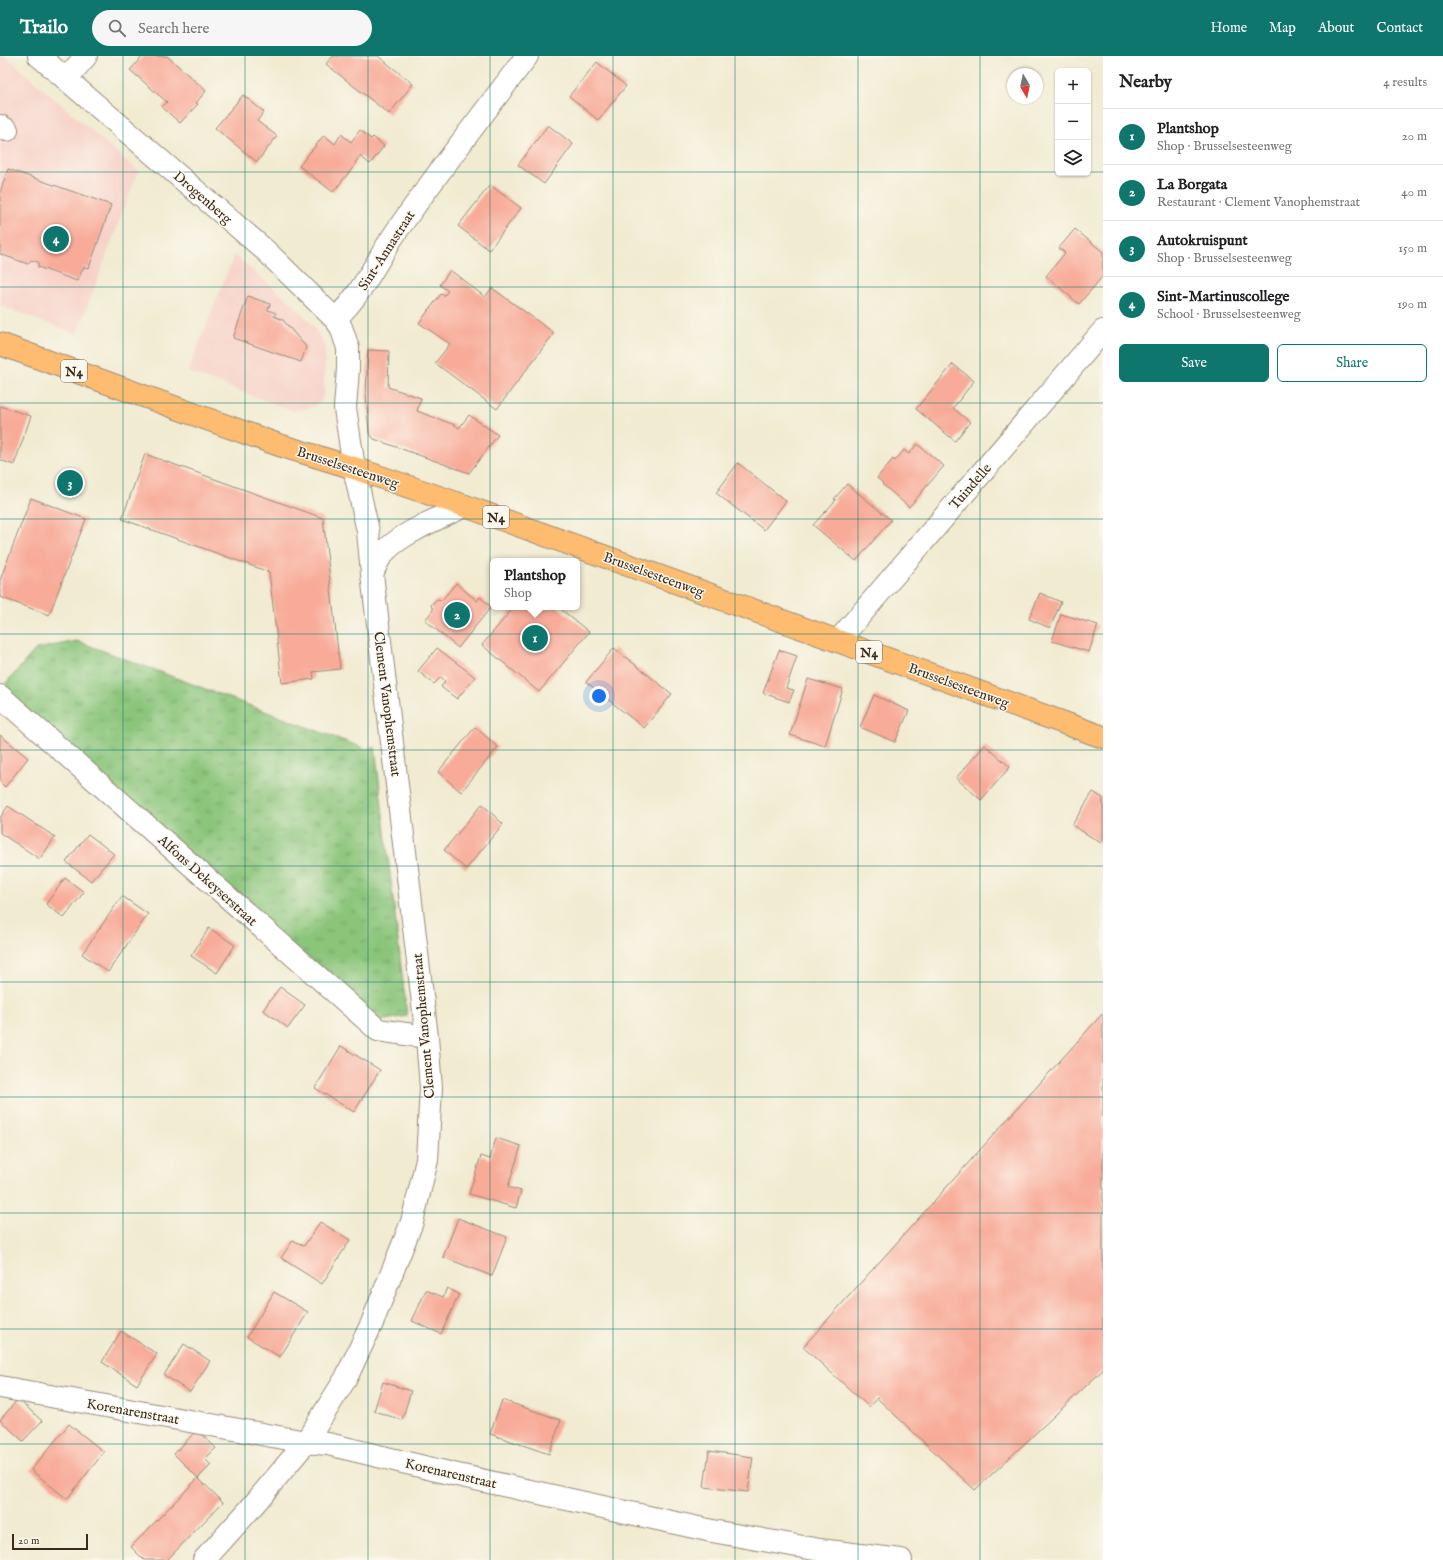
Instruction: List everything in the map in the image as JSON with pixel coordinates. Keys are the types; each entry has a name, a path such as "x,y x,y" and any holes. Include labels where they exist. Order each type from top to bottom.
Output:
{"main road":[{"name":"Brusselsesteenweg","path":"0,344 279,445 354,468 465,506 1103,736"}],"street":[{"name":"Drogenberg","path":"39,56 266,251 335,319"},
{"path":"66,79 86,56"},
{"name":"Sint-Annastraat","path":"335,319 354,300 395,233 527,56"},
{"path":"335,319 341,327 348,348 345,408 354,468"},
{"name":"Tuindelle","path":"838,641 1103,331"},
{"name":"Clement Vanophemstraat","path":"204,1560 250,1509 306,1442 346,1378 372,1323 412,1222 426,1160 431,1088 427,1037 368,530 354,468"},
{"path":"372,574 383,554 396,542 411,532 465,506"},
{"name":"Alfons Dekeyserstraat","path":"0,696 378,1030 427,1037"},
{"name":"Korenarenstraat","path":"0,1387 306,1442 328,1444 453,1474 712,1531 820,1550 901,1560"}],"shaded area":[{"path":"0,56 5,56 138,171 77,334 0,306"},
{"path":"234,255 295,306 313,325 325,347 324,394 321,402 313,407 293,411 188,372"}],"green space":[{"path":"77,641 366,749 375,747 407,1016 379,1021 0,690 36,649"}],"building":[{"path":"143,56 167,56 206,91 196,103 198,104 180,123 162,107 167,102 130,70"},
{"path":"333,56 378,56 413,84 389,114 326,64"},
{"path":"597,62 626,86 598,120 569,96"},
{"path":"243,95 264,112 257,121 277,136 257,162 215,128"},
{"path":"548,125 573,144 544,184 518,165"},
{"path":"360,130 371,139 373,137 384,146 370,164 360,156 355,163 356,164 333,192 299,166 324,135 335,144 341,134 351,142"},
{"path":"8,169 111,205 89,268 84,267 77,281 38,267 38,262 31,260 28,264 0,254 0,192"},
{"path":"490,185 521,208 489,250 458,226"},
{"path":"1075,229 1103,252 1103,276 1079,304 1046,276 1065,253 1059,248"},
{"path":"450,270 485,297 492,288 554,333 497,409 435,363 450,344 419,323 441,294 444,296 448,291 440,285"},
{"path":"248,296 270,304 268,310 276,313 274,316 283,320 306,347 301,362 233,338"},
{"path":"368,350 389,351 388,387 421,398 417,411 455,425 459,428 469,415 498,435 469,473 374,439 369,433 366,394"},
{"path":"953,364 974,381 953,408 970,422 955,441 916,409"},
{"path":"0,406 31,416 14,465 0,460"},
{"path":"917,444 944,466 909,507 877,478 893,459 895,461 904,450 909,454"},
{"path":"145,454 323,518 340,669 313,672 314,679 282,683 269,572 122,519"},
{"path":"738,463 786,501 764,530 716,493"},
{"path":"847,484 891,520 856,561 813,525 836,500 834,499"},
{"path":"31,498 86,519 49,615 0,597 0,580"},
{"path":"456,583 477,601 480,597 490,606 490,608 458,648 425,620 433,610 431,605 437,599 442,600"},
{"path":"1040,593 1061,602 1050,628 1029,619"},
{"path":"511,610 562,610 589,632 539,692 482,645"},
{"path":"1061,614 1098,625 1089,652 1052,641"},
{"path":"437,648 475,677 457,699 441,687 445,681 441,677 434,684 418,671"},
{"path":"614,648 672,694 644,728 586,682"},
{"path":"779,650 797,656 786,688 794,690 789,702 763,693"},
{"path":"808,679 843,689 825,746 790,735"},
{"path":"874,695 909,711 895,742 860,727"},
{"path":"475,727 498,747 461,792 438,772"},
{"path":"0,735 28,758 5,787 0,782"},
{"path":"985,745 1010,767 981,800 956,778"},
{"path":"1093,792 1103,798 1103,840 1101,843 1072,825"},
{"path":"482,804 503,824 466,869 444,850"},
{"path":"8,806 55,837 40,859 0,833 0,818"},
{"path":"88,834 114,854 91,881 66,862"},
{"path":"65,878 84,892 64,918 46,904"},
{"path":"122,896 148,914 108,972 82,954"},
{"path":"209,928 235,945 217,973 191,956"},
{"path":"280,987 305,1005 288,1028 263,1010"},
{"path":"1103,1013 1103,1370 975,1490 877,1398 869,1407 803,1347"},
{"path":"341,1046 380,1070 354,1112 315,1088"},
{"path":"496,1138 521,1146 508,1187 521,1191 516,1208 469,1194 481,1156 490,1159"},
{"path":"458,1218 507,1237 492,1276 443,1257"},
{"path":"320,1222 350,1240 322,1284 281,1258 293,1240 304,1246"},
{"path":"447,1288 459,1294 441,1334 412,1321 426,1290 443,1297"},
{"path":"274,1292 308,1312 280,1357 247,1337"},
{"path":"121,1331 157,1354 137,1385 102,1362"},
{"path":"184,1344 210,1361 190,1392 164,1375"},
{"path":"383,1382 411,1391 402,1420 374,1411"},
{"path":"18,1399 42,1421 23,1441 0,1420"},
{"path":"502,1400 561,1420 549,1454 490,1434"},
{"path":"69,1424 104,1452 67,1499 31,1470"},
{"path":"197,1430 216,1448 205,1459 211,1465 198,1478 174,1454"},
{"path":"709,1451 753,1457 748,1492 704,1487"},
{"path":"198,1478 223,1502 167,1560 144,1560 131,1547"}],"place":[{"name":"Sint-Martinuscollege","path":"56,239"},
{"name":"Autokruispunt","path":"70,483"},
{"name":"La Borgata","path":"457,615"},
{"name":"Plantshop","path":"535,638"}]}
